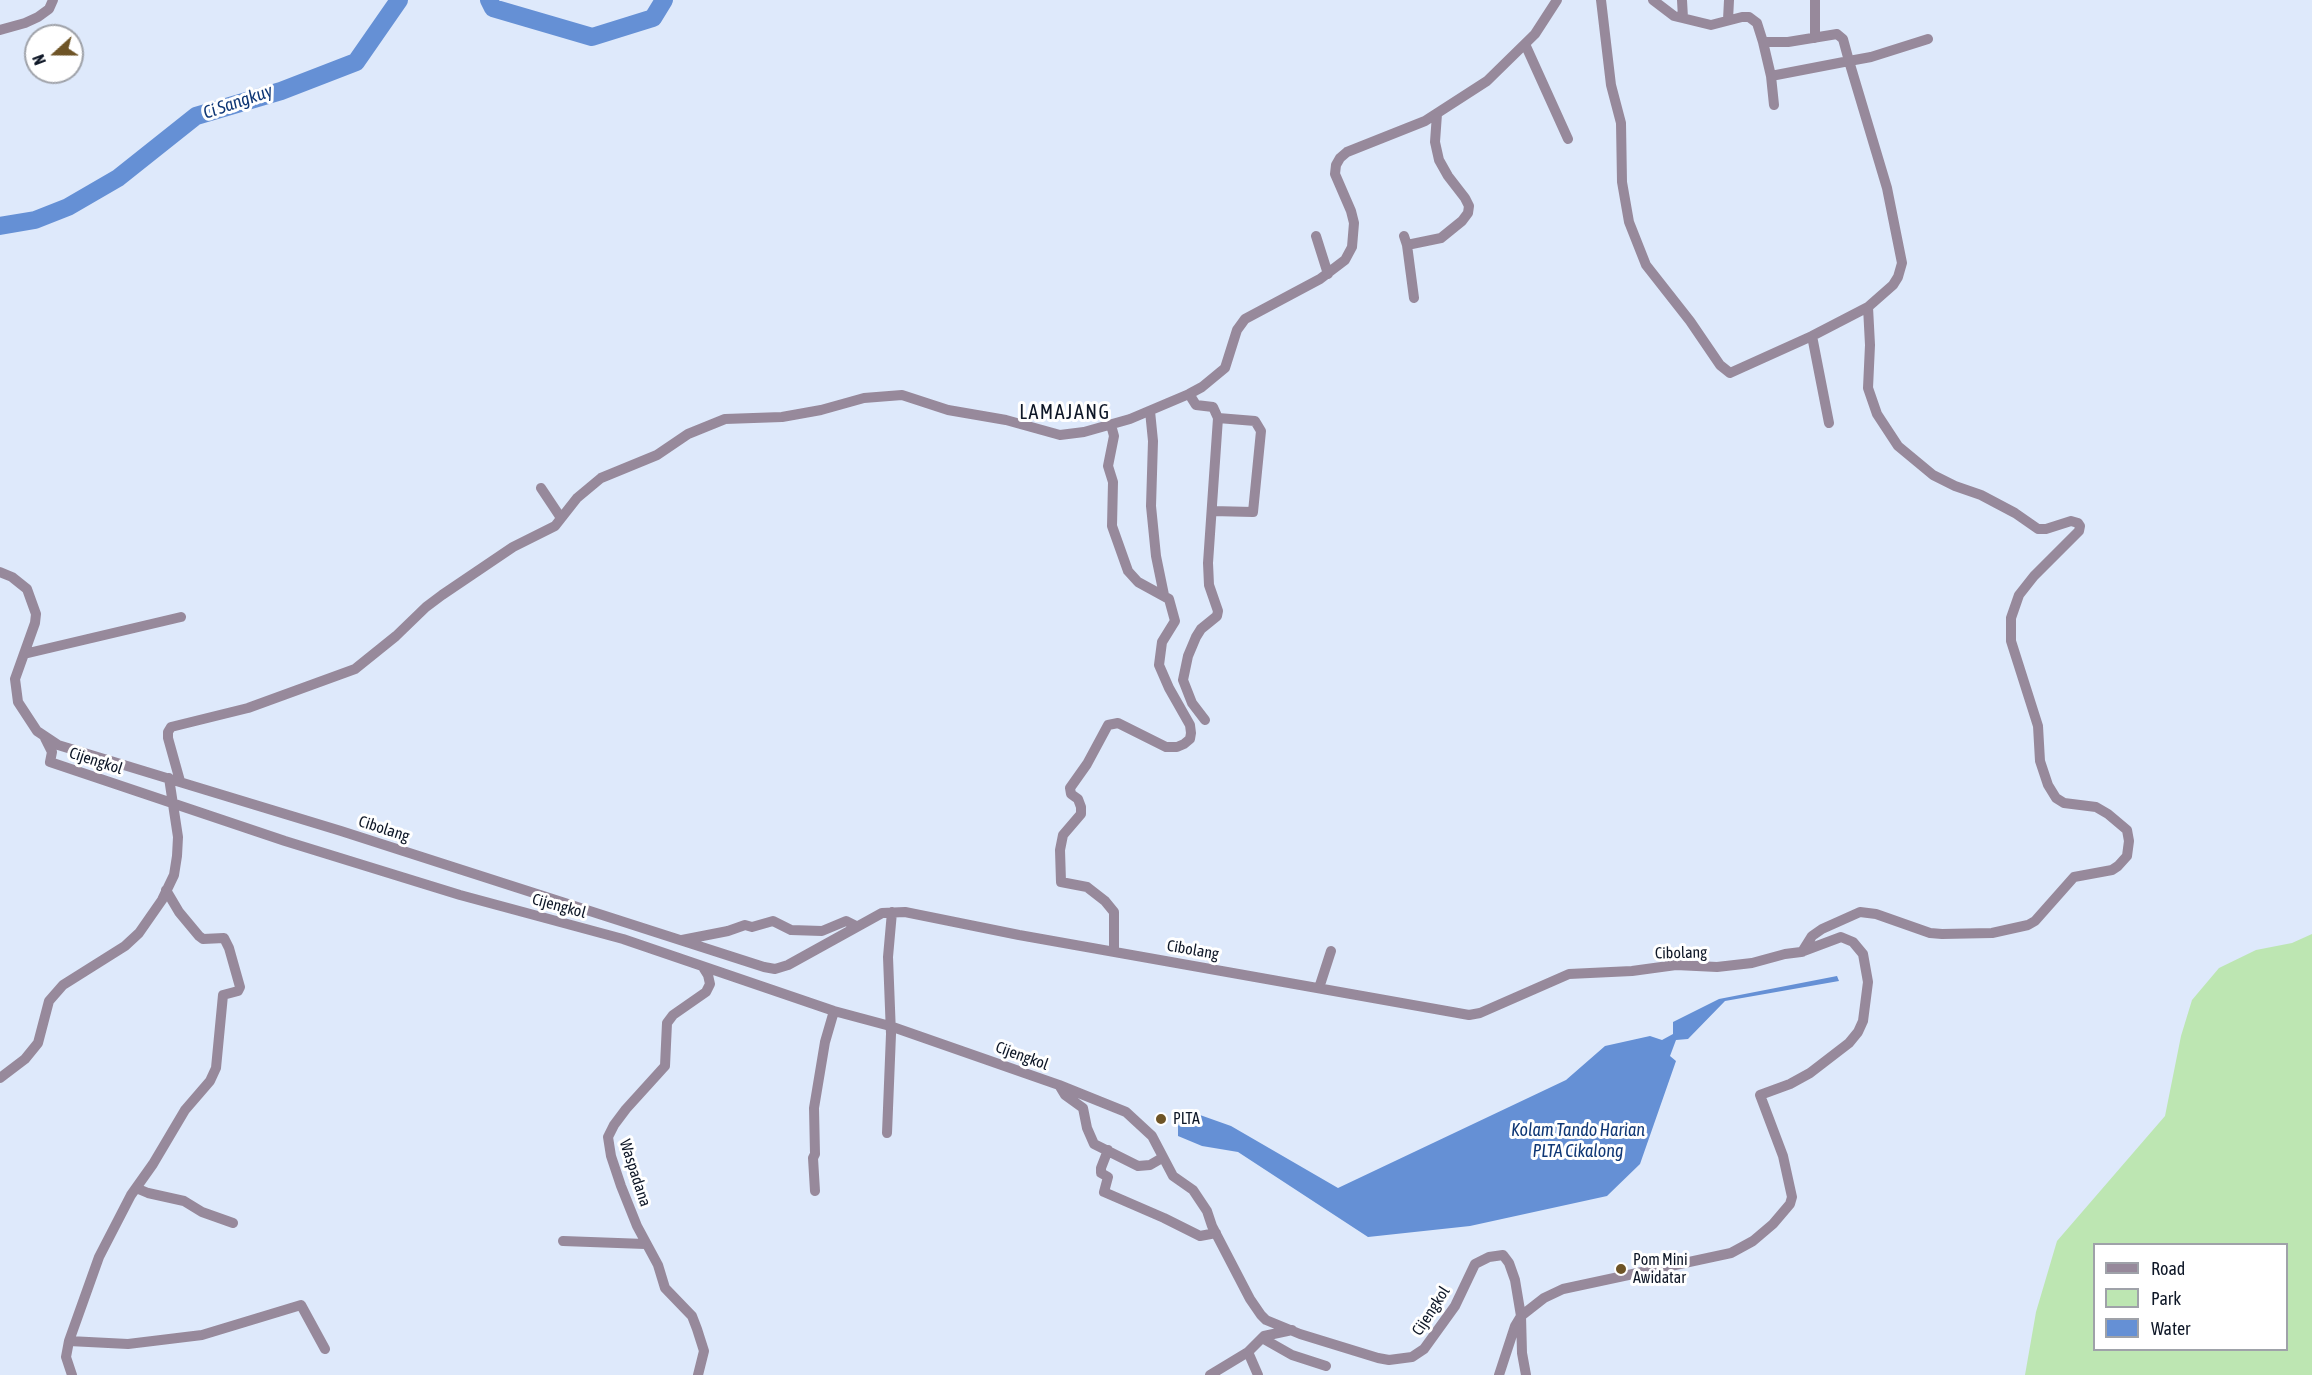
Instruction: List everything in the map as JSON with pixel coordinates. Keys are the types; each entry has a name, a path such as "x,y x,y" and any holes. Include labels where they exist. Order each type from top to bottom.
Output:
{"street":[{"path":"0,30 38,17 49,9 53,0"},
{"path":"0,1078 25,1059 38,1043 49,1001 63,985 125,946 139,933 162,900 174,875 178,837 173,802 175,779 168,738 171,727 248,708 355,669 396,636 426,607 513,548 555,526 577,498 601,478 657,455 688,434 725,419 782,417 821,410 864,398 902,395 948,410 1006,420 1060,435 1111,425 1189,394 1202,387 1225,368 1237,330 1245,319 1309,285 1345,260 1352,247 1354,234 1351,211 1335,174 1340,158 1347,152 1390,136 1437,114 1487,81 1535,34 1557,0"},
{"path":"1601,0 1611,85 1621,123 1622,182 1629,222 1646,265 1690,321 1720,365 1730,373 1812,336 1868,307 1893,285 1902,263 1887,188 1843,39 1840,35 1788,42 1763,42"},
{"path":"1653,0 1674,16 1711,25 1746,16 1753,19 1763,42 1772,76 1774,105"},
{"path":"1682,0 1683,18"},
{"path":"1728,20 1729,0"},
{"path":"1815,0 1815,38"},
{"path":"1772,76 1871,57 1928,39"},
{"path":"1525,44 1568,139"},
{"path":"1414,298 1406,240 1441,238 1468,213 1465,198 1439,160 1435,142 1437,114"},
{"path":"1316,236 1324,276"},
{"path":"1801,952 1812,936 1831,924 1860,912 1876,914 1936,934 1992,933 2028,925 2035,921 2074,877 2112,870 2118,866 2127,856 2129,841 2127,830 2120,822 2096,807 2064,803 2056,798 2048,785 2040,761 2038,726 2011,641 2011,618 2019,595 2034,576 2079,531 2080,526 2078,522 2071,520 2048,529 2038,529 2015,513 1981,495 1933,475 1898,446 1877,414 1868,388 1870,345 1868,307"},
{"path":"1812,336 1829,423"},
{"path":"1189,394 1196,405 1213,407 1218,418 1209,585 1218,611 1217,616 1202,629 1196,638 1188,656 1183,680 1192,703 1205,720"},
{"path":"1150,411 1153,441 1151,506 1156,556 1164,595"},
{"path":"1212,511 1253,512 1261,431 1255,421 1218,418"},
{"path":"1111,425 1114,436 1108,466 1113,482 1112,526 1128,572 1138,582 1169,599 1175,621 1162,642 1159,665 1190,725 1190,739 1177,747 1166,747 1118,723 1108,725 1087,764 1070,788 1071,794 1078,799 1081,814 1065,831 1060,850 1061,882 1087,887 1105,901 1114,912 1114,951"},
{"path":"541,488 561,518"},
{"name":"Cibolang","path":"0,572 12,577 27,589 34,608 35,623 15,679 18,702 37,730 58,745 352,834 759,966 775,969 788,965 882,913 905,912 1469,1015 1480,1013 1569,974 1632,971 1676,965 1717,967 1752,963 1801,952 1841,937 1853,942 1863,954 1866,962 1867,1004 1863,1021 1850,1043 1810,1073 1790,1084 1760,1095 1783,1156 1792,1197 1790,1204 1773,1224 1754,1241 1731,1253 1563,1289 1544,1298 1521,1316"},
{"path":"24,654 181,616"},
{"name":"Cijengkol","path":"44,736 52,752 50,762 285,841 460,894 623,939 834,1011 890,1026 1059,1085 1126,1112 1152,1136 1173,1176 1193,1190 1207,1211 1250,1299 1266,1320 1378,1358 1389,1360 1412,1357 1425,1349 1455,1306 1475,1264 1497,1254 1506,1257 1513,1271 1521,1316"},
{"path":"72,1375 66,1357 69,1341 99,1257 136,1188 185,1110 210,1081 216,1068 223,995 238,991 240,987 224,938 203,939 199,936 179,912 166,890"},
{"path":"887,1133 890,1026 888,957 891,912"},
{"path":"680,941 745,925 752,927 773,921 791,930 822,931 846,921 856,926"},
{"path":"1319,988 1331,951"},
{"name":"Waspadana","path":"698,1375 704,1351 694,1320 667,1292 658,1265 645,1244 621,1186 611,1156 608,1137 626,1108 663,1069 666,1062 667,1023 673,1015 706,992 710,984 703,967"},
{"path":"815,1191 814,1108 825,1042 834,1011"},
{"name":"Cijengkol","path":"1059,1085 1065,1095 1083,1108 1087,1128 1094,1144 1138,1166 1150,1165 1162,1158"},
{"path":"1108,1150 1101,1168 1101,1173 1108,1177 1104,1192 1200,1236 1216,1233"},
{"path":"136,1188 184,1202 202,1212 233,1223"},
{"path":"563,1242 645,1244"},
{"path":"69,1341 128,1344 202,1335 301,1305 326,1349"},
{"path":"1499,1375 1513,1332 1521,1316"},
{"path":"1521,1316 1521,1353 1526,1375"},
{"path":"1210,1375 1248,1352 1262,1338 1272,1333 1292,1330"},
{"path":"1262,1338 1292,1355 1326,1366"},
{"path":"1248,1352 1258,1375"}],"green space":[{"path":"2312,934 2312,1375 2025,1375 2036,1312 2057,1241 2165,1116 2181,1036 2192,1000 2219,968 2256,950 2292,943"}],"water":[{"name":"Kolam Tando Harian PLTA Cikalong","path":"1837,976 1839,981 1725,1001 1688,1039 1676,1040 1670,1056 1676,1061 1640,1164 1607,1196 1470,1226 1368,1237 1238,1152 1202,1146 1178,1136 1178,1122 1200,1115 1231,1126 1338,1188 1566,1080 1605,1046 1650,1036 1662,1040 1673,1034 1673,1022 1719,999"}],"waterway":[{"name":"Ci Sangkuy","path":"0,226 35,220 68,207 118,178 196,116 281,91 356,62 399,0"},
{"name":"Ci Sangkuy","path":"489,0 493,8 592,37 653,18 664,0"}],"place":[{"name":"PLTA","path":"1161,1119"},
{"name":"Pom Mini Awidatar","path":"1621,1269"}],"district":[{"name":"LAMAJANG","path":"1065,413"}]}
